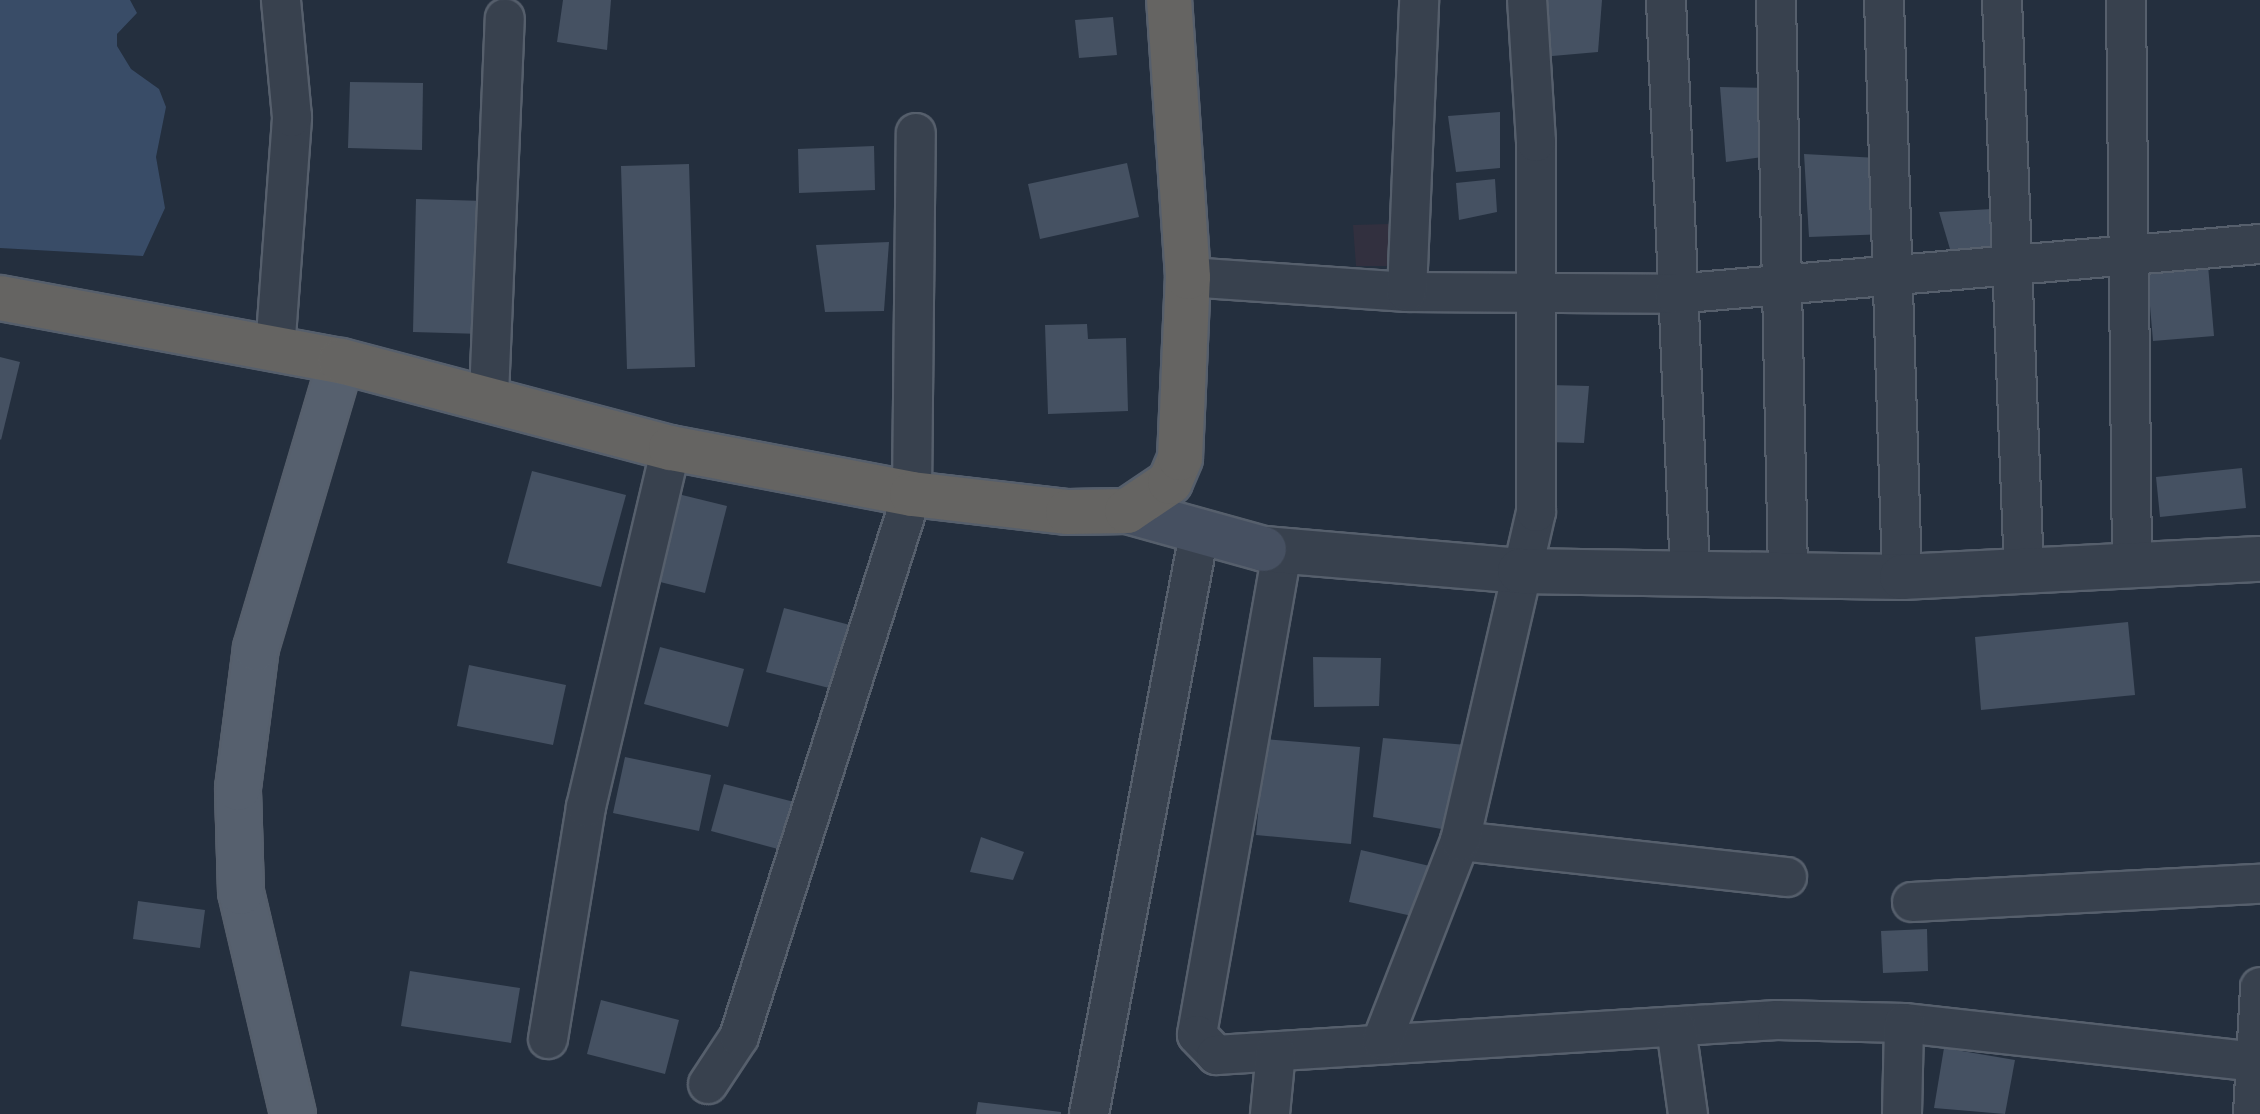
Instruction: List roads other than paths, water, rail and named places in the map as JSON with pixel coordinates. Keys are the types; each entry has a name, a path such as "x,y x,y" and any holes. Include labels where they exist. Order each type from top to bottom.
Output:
{"highway":[{"path":"0,298 341,361 489,395 671,448 912,494 1068,512 1127,511 1170,482 1180,458 1188,277 1169,0"}],"main road":[{"path":"293,1114 241,892 238,788 256,648 341,361"},
{"path":"1127,511 1242,544"}],"street":[{"path":"275,350 292,117 281,0"},
{"path":"1407,292 1419,0"},
{"path":"1382,1041 1460,841 1536,512 1536,294 1527,0"},
{"path":"1666,0 1674,294 1690,572"},
{"path":"1776,0 1787,287 1788,571"},
{"path":"1884,0 1898,279 1902,577"},
{"path":"2002,0 2017,270 2024,573"},
{"path":"2126,0 2124,259 2132,566"},
{"path":"489,395 505,18"},
{"path":"708,1084 739,1037 912,494 916,133"},
{"path":"1188,277 1407,292 1674,294 2017,270 2260,244"},
{"path":"548,1039 586,807 671,448"},
{"path":"1242,544 1520,571 1788,571 1902,577 2260,559"},
{"path":"1242,544 1197,1035 1216,1055 1382,1041 1676,1028 1777,1020 1904,1023 2258,1062"},
{"path":"1089,1114 1242,544"},
{"path":"1460,841 1787,877"},
{"path":"1912,902 2260,884"},
{"path":"2253,1114 2260,987"},
{"path":"1902,1114 1904,1023"},
{"path":"1676,1028 1688,1114"},
{"path":"1270,1114 1276,1052"}],"water":[{"path":"0,0 130,0 137,13 117,34 117,46 131,69 159,89 166,107 156,157 165,208 143,256 0,248"}]}
